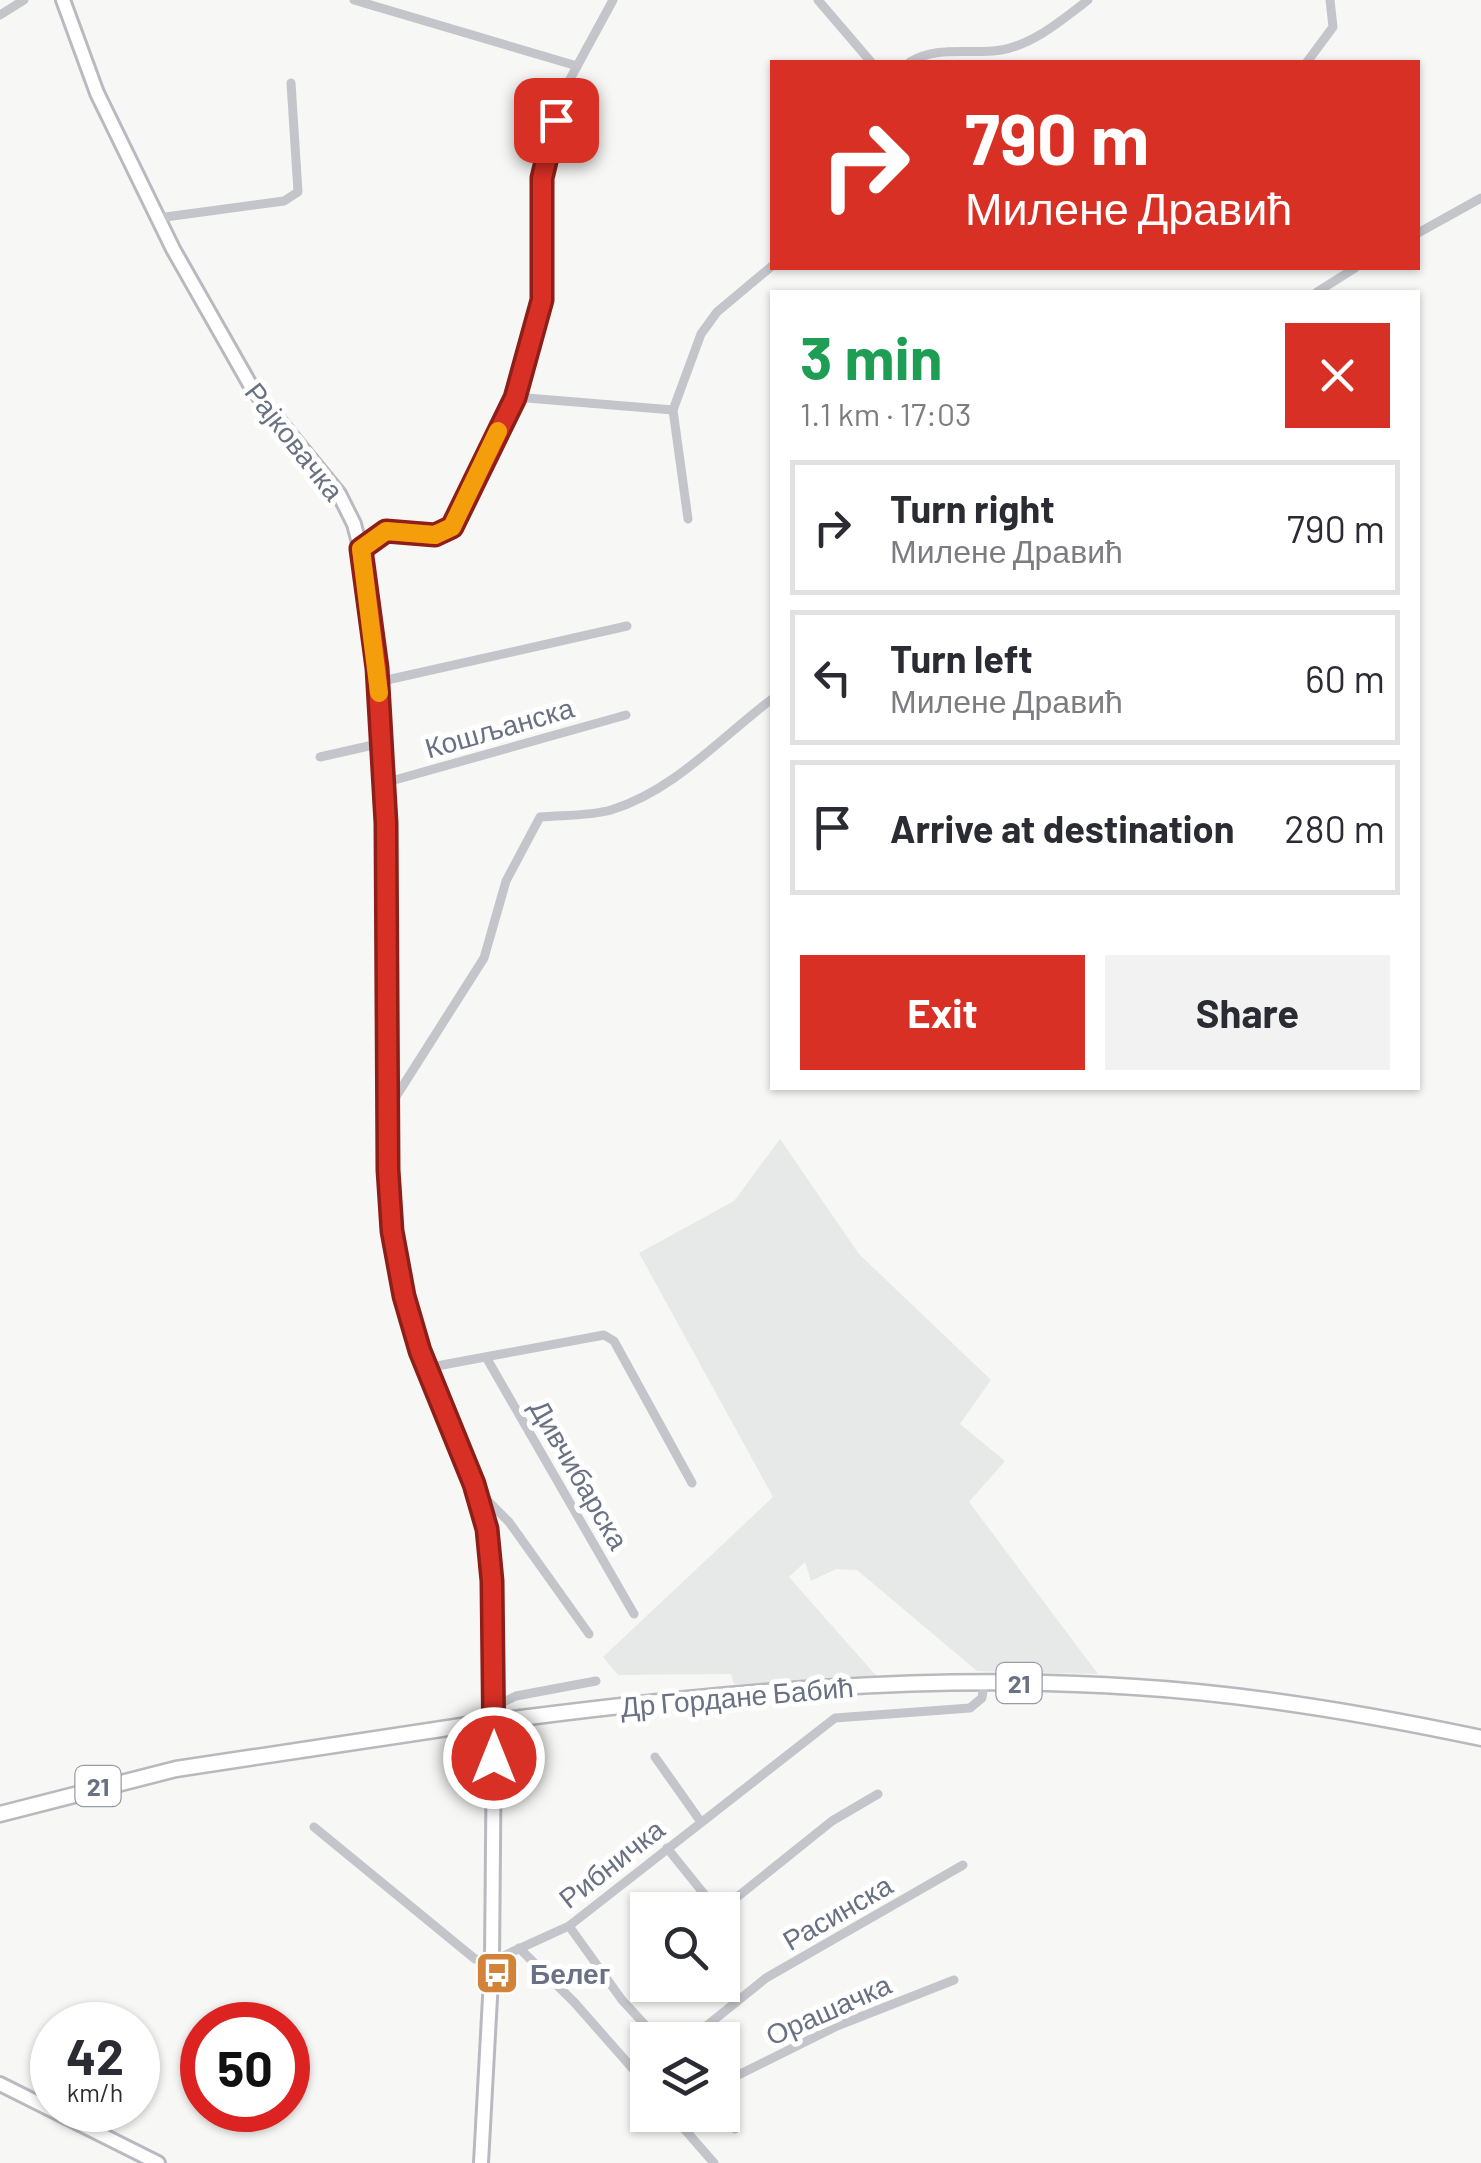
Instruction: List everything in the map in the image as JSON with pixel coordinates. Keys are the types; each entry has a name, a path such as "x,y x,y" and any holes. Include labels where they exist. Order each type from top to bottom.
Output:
{"main road":[{"name":"Рајковачка","path":"63,0 91,79 158,218 252,388 339,494 361,549 378,682 384,783 392,1231 404,1296 426,1368 476,1490 491,1552 492,1961 481,2163"},
{"name":"Др Гордане Бабић","path":"0,1814 176,1768 468,1725 704,1696 870,1685 1139,1687 1293,1704 1481,1738"},
{"path":"0,2084 158,2163"}],"street":[{"path":"0,15 24,0"},
{"path":"354,0 577,66"},
{"path":"361,549 386,531 435,535 452,527 515,398 542,300 542,178 563,92 612,0"},
{"path":"818,0 868,60"},
{"path":"915,60 938,50 1003,50 1026,42 1088,0"},
{"path":"1308,60 1332,27 1330,0"},
{"path":"158,218 284,200 298,192 290,83"},
{"path":"1420,232 1481,198"},
{"path":"688,520 672,410 702,334 717,312 770,268"},
{"path":"1319,290 1338,272"},
{"path":"515,398 672,410"},
{"path":"378,682 627,626"},
{"path":"389,1108 484,958 506,881 540,817 610,810 675,781 728,732 770,700"},
{"name":"Кошљанска","path":"384,783 626,715"},
{"path":"320,757 382,743"},
{"path":"426,1368 604,1335 614,1341 692,1483"},
{"name":"Дивчибарска","path":"486,1357 634,1614"},
{"path":"476,1490 509,1522 589,1634"},
{"path":"493,1708 516,1696 596,1682"},
{"name":"Рибничка","path":"492,1961 568,1926 835,1718 970,1708 982,1698 984,1683"},
{"name":"Рибничка","path":"654,1758 700,1822"},
{"path":"668,1848 717,1910 721,1910 832,1821 878,1794"},
{"path":"314,1827 476,1959 492,1961"},
{"name":"Расинска","path":"712,2022 766,1978 963,1865"},
{"path":"568,1926 642,2022"},
{"path":"519,1948 630,2066"},
{"name":"Орашачка","path":"740,2074 837,2026 954,1980"},
{"path":"687,2132 714,2163"}],"shaded area":[{"path":"780,1139 859,1254 991,1380 960,1424 1005,1461 969,1502 1098,1674 977,1671 857,1570 836,1569 811,1581 805,1562 789,1577 880,1680 734,1684 731,1674 618,1675 603,1657 773,1497 639,1253 734,1201"}],"slow traffic":[{"path":"379,693 361,549 386,531 435,535 452,527 498,431"}],"place":[{"name":"Белег","path":"497,1973"}],"route":[{"path":"494,1758 492,1581 487,1529 474,1484 420,1351 404,1296 392,1231 388,1170 386,823 377,668 361,549 386,531 435,535 452,527 515,398 542,300 542,178 556,120"}]}
